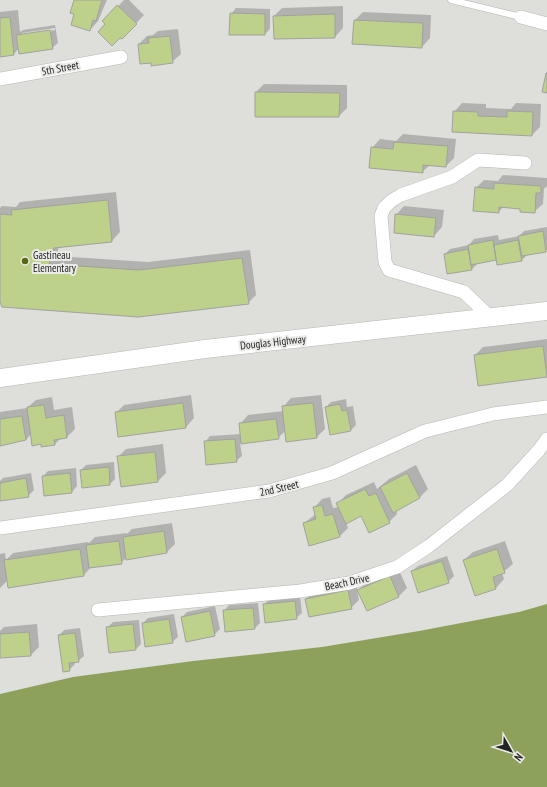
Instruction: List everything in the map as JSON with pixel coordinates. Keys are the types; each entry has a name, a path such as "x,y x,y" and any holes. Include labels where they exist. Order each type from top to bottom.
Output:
{"main road":[{"name":"Douglas Highway","path":"0,378 205,349 547,311"}],"street":[{"path":"521,17 547,24"},
{"name":"5th Street","path":"0,79 121,57"},
{"path":"491,318 464,292 390,270 386,262 381,216 384,208 401,195 442,182 478,160 525,163"},
{"name":"2nd Street","path":"0,528 269,492 332,473 425,431 493,414 547,407"},
{"name":"Beach Drive","path":"98,610 300,591 349,583 391,570 429,546 489,500 522,469 547,439"}],"lane":[{"path":"451,0 521,17"}],"shaded area":[{"path":"547,604 547,787 0,787 0,694 73,677 193,661 322,647 419,631 519,612"}],"building":[{"path":"74,0 102,0 96,21 93,20 90,31 71,25 74,14 70,13"},
{"path":"117,5 137,24 122,39 120,38 112,46 98,32 105,24 102,21"},
{"path":"230,13 265,14 265,35 229,35"},
{"path":"335,14 335,38 274,39 273,16"},
{"path":"10,17 14,55 0,57 0,18"},
{"path":"354,20 423,23 422,48 352,44"},
{"path":"50,30 53,49 19,54 16,35"},
{"path":"170,36 173,63 151,66 151,63 140,64 138,44 149,43 148,38"},
{"path":"547,73 547,93 542,92"},
{"path":"255,92 340,93 339,117 255,117"},
{"path":"453,111 478,112 478,116 507,117 507,111 533,112 532,136 452,132"},
{"path":"394,142 448,146 446,167 423,165 423,173 369,168 371,147 393,149"},
{"path":"494,183 541,186 541,193 536,193 535,213 520,212 520,209 499,207 499,213 473,211 475,187 494,189"},
{"name":"Gastineau Elementary","path":"108,200 112,242 54,248 49,264 139,270 242,258 249,304 138,317 2,307 0,302 0,214 12,215 11,210"},
{"path":"395,214 436,218 434,237 394,233"},
{"path":"543,231 546,252 522,256 518,236"},
{"path":"493,240 496,260 471,265 468,245"},
{"path":"518,240 522,261 497,265 494,245"},
{"path":"468,249 472,270 447,274 444,254"},
{"path":"543,346 547,377 478,386 474,355"},
{"path":"183,403 186,428 118,437 115,412"},
{"path":"313,403 317,438 286,442 282,406"},
{"path":"340,404 342,411 347,410 351,431 330,435 325,407"},
{"path":"44,405 46,418 64,415 67,438 54,440 55,445 41,447 41,444 32,446 27,407"},
{"path":"22,416 26,440 0,446 0,419"},
{"path":"276,419 279,439 241,444 239,423"},
{"path":"235,439 237,462 206,465 204,441"},
{"path":"155,452 158,482 121,487 117,456"},
{"path":"109,467 110,485 82,488 80,470"},
{"path":"70,473 72,493 44,496 42,476"},
{"path":"407,473 420,498 393,513 380,487"},
{"path":"26,478 29,497 0,501 0,483"},
{"path":"365,489 369,496 376,493 390,523 369,533 361,516 346,524 336,503"},
{"path":"322,505 325,516 333,514 340,537 309,546 303,523 316,519 313,507"},
{"path":"164,531 167,553 126,560 123,537"},
{"path":"119,541 122,564 89,568 86,545"},
{"path":"80,549 84,576 8,588 4,560"},
{"path":"497,549 505,573 493,577 496,589 475,596 463,560"},
{"path":"442,561 449,583 418,593 411,571"},
{"path":"390,576 399,597 367,611 357,590"},
{"path":"348,590 352,609 309,617 305,599"},
{"path":"295,601 297,619 265,623 263,604"},
{"path":"253,608 255,629 225,632 223,610"},
{"path":"210,611 215,636 186,642 181,617"},
{"path":"169,619 173,643 145,647 142,623"},
{"path":"133,624 136,650 109,653 106,627"},
{"path":"29,632 31,656 0,658 0,634"},
{"path":"75,633 79,662 69,663 70,671 63,672 58,635"}],"place":[{"name":"Gastineau Elementary","path":"25,261"}]}
